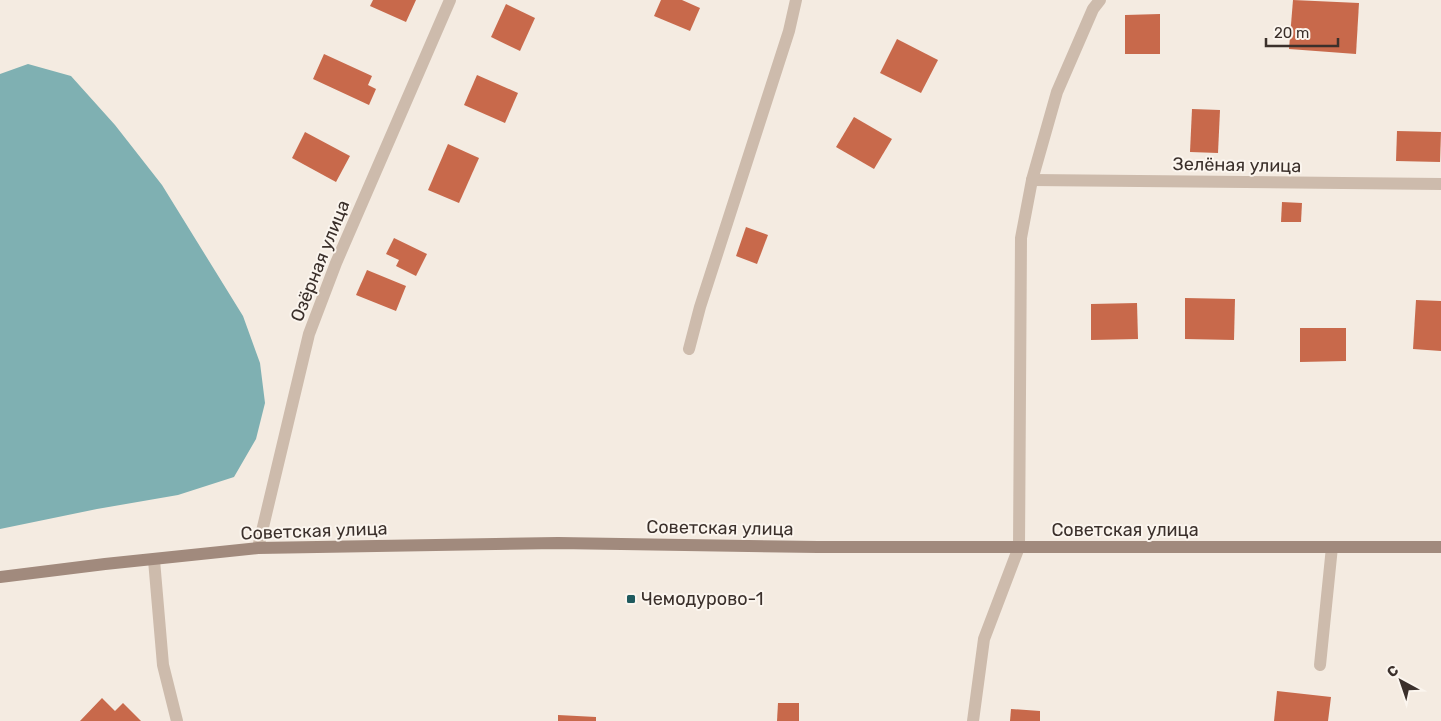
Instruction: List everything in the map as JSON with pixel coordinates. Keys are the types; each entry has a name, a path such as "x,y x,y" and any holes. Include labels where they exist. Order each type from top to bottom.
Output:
{"street":[{"name":"Озёрная улица","path":"258,548 309,334 336,264 450,0"},
{"path":"689,349 700,307 789,30 796,0"},
{"path":"973,721 984,639 1019,547 1021,238 1032,180 1057,92 1093,9 1100,0"},
{"name":"Зелёная улица","path":"1032,180 1441,184"},
{"name":"Советская улица","path":"1,578 105,564 258,548 558,543 818,547 1441,548"},
{"path":"1320,665 1332,547"},
{"path":"154,560 162,665 177,721"}],"water":[{"path":"28,64 71,76 115,125 162,185 243,316 260,363 265,403 256,439 234,477 178,495 0,529 0,74"}],"building":[{"path":"373,0 416,0 406,22 370,6"},
{"path":"661,0 682,0 700,8 690,31 654,16"},
{"path":"1293,0 1359,3 1356,54 1289,49"},
{"path":"506,4 535,18 520,51 491,37"},
{"path":"1160,14 1160,54 1125,54 1125,15"},
{"path":"897,39 938,60 921,93 880,73"},
{"path":"324,54 372,76 368,85 376,89 369,105 313,79"},
{"path":"477,75 518,93 505,123 464,105"},
{"path":"1192,109 1220,110 1218,153 1190,152"},
{"path":"854,117 892,139 874,169 836,147"},
{"path":"1397,131 1441,132 1440,162 1396,161"},
{"path":"305,132 350,156 336,182 292,158"},
{"path":"448,144 479,158 459,203 428,190"},
{"path":"1282,202 1302,203 1301,222 1281,222"},
{"path":"746,227 768,235 757,264 736,256"},
{"path":"394,238 427,254 416,276 396,266 399,260 386,254"},
{"path":"367,270 406,286 396,311 356,295"},
{"path":"1185,298 1235,299 1234,340 1185,339"},
{"path":"1416,300 1441,301 1441,351 1413,349"},
{"path":"1137,303 1138,339 1091,340 1091,304"},
{"path":"1300,328 1346,328 1346,361 1300,362"},
{"path":"1277,691 1331,697 1328,721 1274,721"},
{"path":"102,698 115,711 123,703 141,721 80,721"},
{"path":"778,703 799,703 799,721 777,721"},
{"path":"1011,709 1040,711 1040,721 1010,721"},
{"path":"558,715 596,717 596,721 558,721"}],"place":[{"name":"Чемодурово-1","path":"631,599"}]}
